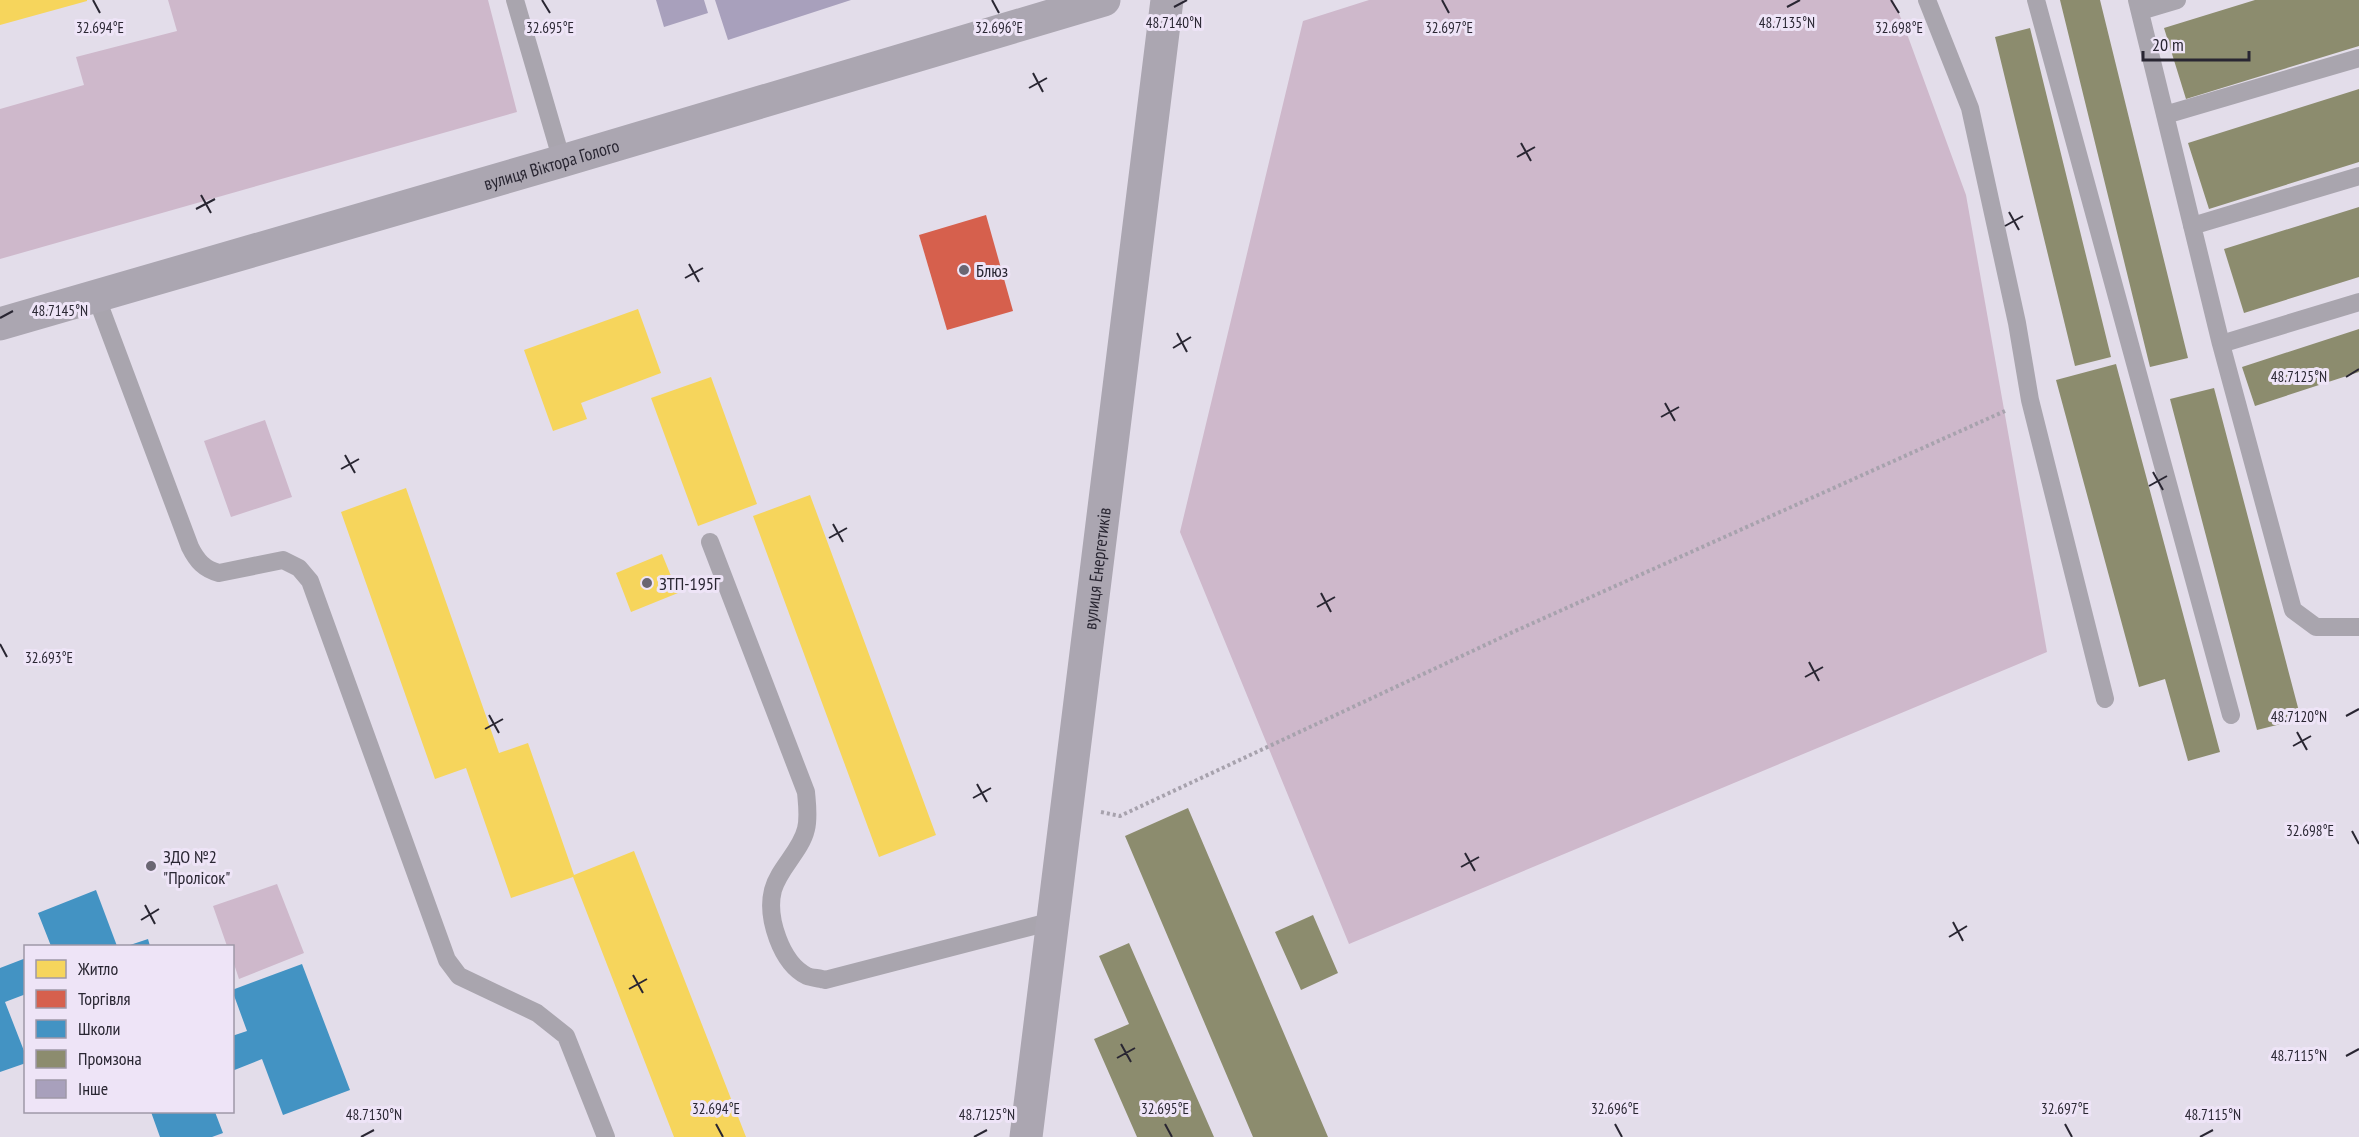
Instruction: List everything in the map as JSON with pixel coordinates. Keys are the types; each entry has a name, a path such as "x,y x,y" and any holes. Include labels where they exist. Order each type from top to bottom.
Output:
{"main road":[{"name":"вулиця Віктора Голого","path":"0,324 562,161 1104,0"},
{"name":"вулиця Енергетиків","path":"1026,1137 1167,0"}],"lane":[{"path":"514,0 562,161"},
{"path":"1927,0 1970,108 2017,322 2030,400 2105,699"},
{"path":"2036,0 2230,715"},
{"path":"2177,0 2138,6 2221,344 2293,610 2316,627 2359,627"},
{"path":"2165,115 2359,58"},
{"path":"2192,226 2359,176"},
{"path":"96,296 190,547 198,561 209,570 219,573 283,560 299,568 310,581 447,960 459,976 537,1013 566,1036 606,1137"},
{"path":"2221,344 2359,302"},
{"path":"710,542 806,792 806,831 773,889 771,908 774,928 781,946 792,962 807,976 825,980 1053,921"}],"path":[{"path":"1067,807 1120,816 1513,632 2030,400"}],"shaded area":[{"path":"168,0 488,0 517,112 0,259 0,109 84,85 76,57 177,31"},
{"path":"1369,0 1893,0 1966,195 2047,652 1349,944 1180,532 1303,21"},
{"path":"265,420 292,497 231,517 204,441"},
{"path":"277,884 304,953 239,979 234,964 234,945 227,945 213,906"}],"building: Житло":[{"path":"0,0 87,0 87,1 0,25"},
{"path":"638,309 661,373 581,403 587,419 553,431 524,350"},
{"path":"711,377 757,504 698,526 651,398"},
{"path":"406,488 499,753 528,743 574,875 634,851 746,1137 674,1137 573,877 511,898 466,768 435,779 341,512"},
{"path":"810,495 936,835 879,857 753,516"},
{"name":"ЗТП-195Г","path":"662,554 678,593 631,612 616,573"}],"building: Торгівля":[{"path":"986,215 1013,311 947,330 919,235"}],"building: Школи":[{"path":"96,890 117,945 51,945 38,913"},
{"path":"148,939 150,945 130,945"},
{"path":"24,959 24,995 5,1002 24,1051 24,1064 0,1072 0,968"},
{"path":"302,964 350,1090 283,1115 262,1059 234,1070 234,1035 247,1031 234,995 234,989"},
{"path":"151,1113 215,1113 223,1133 212,1137 160,1137"}],"building: Промзона":[{"path":"2060,0 2100,0 2188,358 2150,367"},
{"path":"2255,0 2359,0 2359,46 2186,99 2164,28"},
{"path":"2030,28 2111,357 2075,366 1995,37"},
{"path":"2359,89 2359,162 2209,209 2188,143"},
{"path":"2359,207 2359,277 2244,313 2224,249"},
{"path":"2359,329 2359,372 2255,406 2242,367"},
{"path":"2116,364 2220,752 2188,761 2165,679 2139,687 2056,380"},
{"path":"2214,388 2301,719 2257,730 2170,399"},
{"path":"1188,808 1328,1137 1253,1137 1125,836"},
{"path":"1313,915 1338,973 1301,990 1275,932"},
{"path":"1129,943 1214,1137 1137,1137 1094,1039 1129,1024 1099,956"}],"building: Інше":[{"path":"656,0 704,0 708,13 664,27"},
{"path":"715,0 851,0 728,40"}],"place":[{"name":"Блюз","path":"964,270"},
{"name":"ЗТП-195Г","path":"647,583"},
{"name":"ЗДО №2 \"Пролісок\"","path":"151,866"}]}
